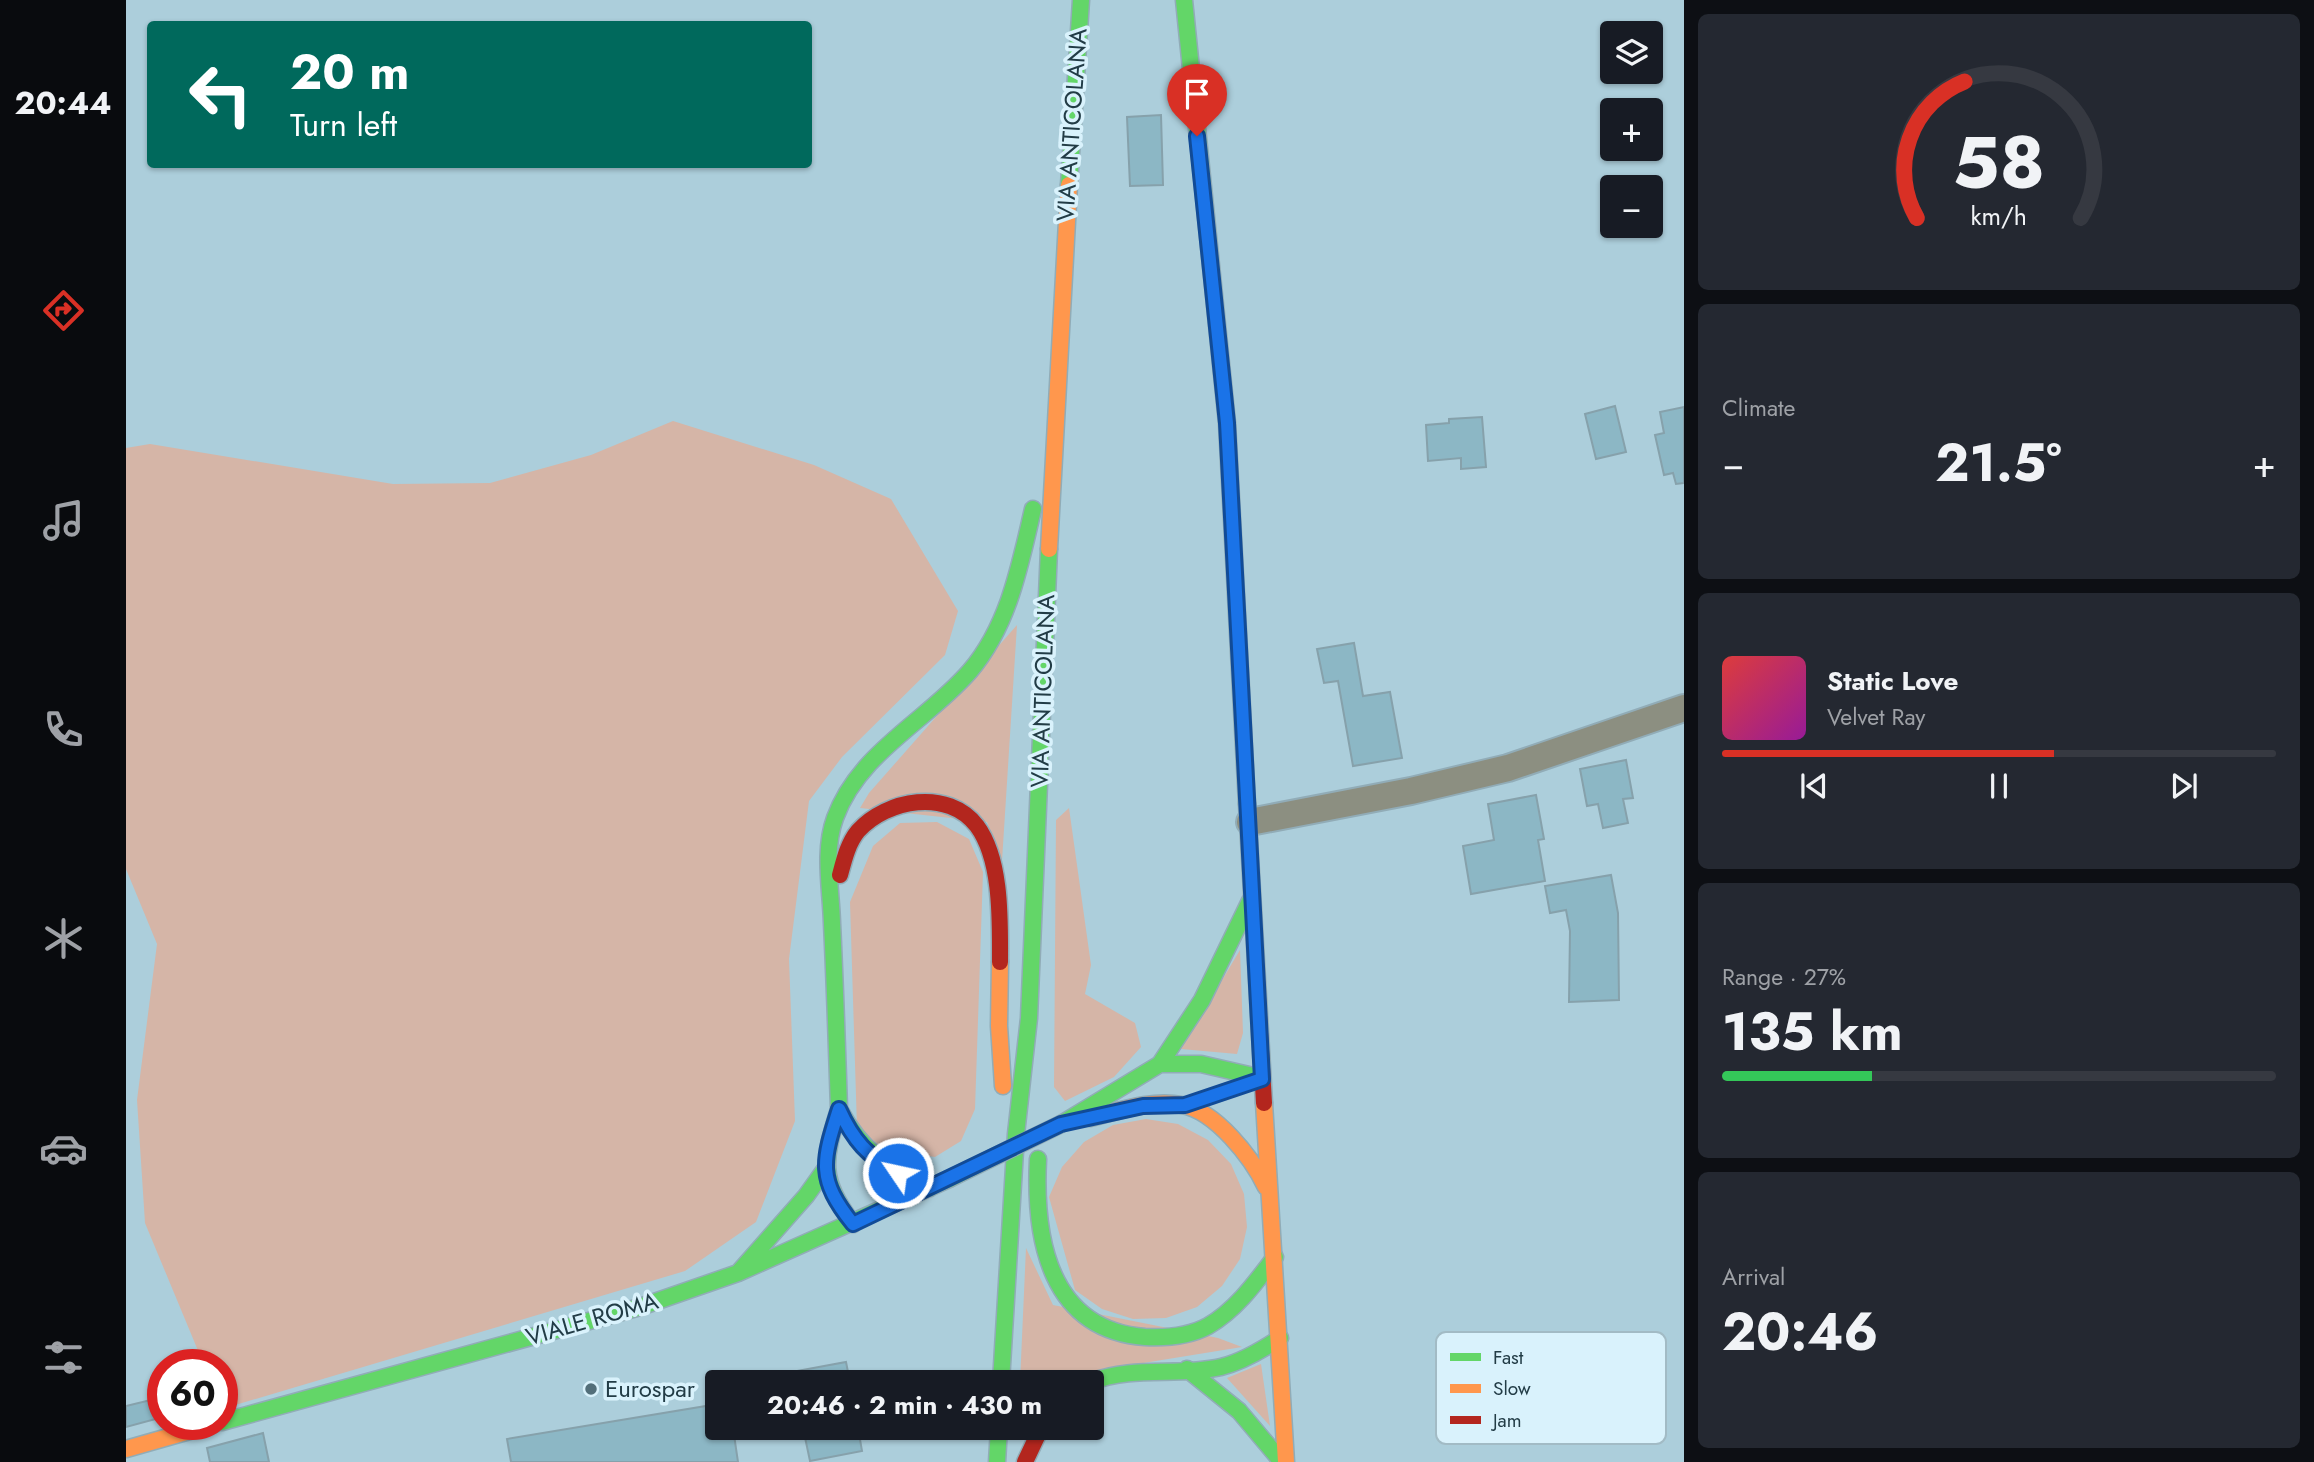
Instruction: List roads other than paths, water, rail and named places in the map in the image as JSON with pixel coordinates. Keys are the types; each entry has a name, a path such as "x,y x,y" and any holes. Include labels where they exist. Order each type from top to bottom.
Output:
{"main road":[{"name":"VIA ANTICOLANA","path":"1002,1370 1016,1134 1028,1018 1055,412 1081,0"},
{"path":"1184,0 1227,423 1262,1079 1280,1338 1284,1462"},
{"path":"853,1224 831,1195 826,1168 839,1109 829,866 832,830 851,787 877,757 970,672 996,631 1008,604 1022,556 1055,412"},
{"path":"832,907 852,839 863,825 878,813 907,802 933,802 956,809 979,828 995,875 999,930 1001,1064 1006,1102 1016,1134"},
{"path":"1061,1124 1160,1064 1202,1000 1252,897"},
{"path":"1028,1018 1036,1049 1038,1079"},
{"path":"1160,1064 1201,1064 1262,1079"},
{"path":"1233,1090 1262,1079"},
{"path":"1061,1124 1143,1106 1185,1105 1208,1098"},
{"path":"1185,1105 1216,1123 1237,1140 1255,1164 1271,1197"},
{"path":"839,1109 849,1132 854,1156"},
{"path":"1038,1115 1037,1198 1040,1230 1052,1273 1071,1304 1098,1325 1130,1336 1168,1336 1207,1327 1229,1330"},
{"name":"VIALE ROMA","path":"238,1418 640,1307 738,1273 853,1224 1061,1124"},
{"path":"849,1132 877,1160 930,1188"},
{"path":"738,1273 764,1240 799,1207 826,1168"},
{"path":"853,1224 855,1201"},
{"path":"1207,1327 1240,1297 1275,1256"},
{"path":"1250,1333 1280,1338"},
{"path":"1104,1378 1149,1369 1209,1368 1232,1364 1280,1338"},
{"path":"1187,1369 1240,1410 1284,1462"},
{"path":"126,1449 158,1440"},
{"path":"998,1462 999,1440"},
{"path":"1026,1462 1036,1440"}],"street":[{"path":"1250,822 1410,791 1508,768 1684,708"}],"place":[{"name":"Eurospar","path":"591,1389"}]}
